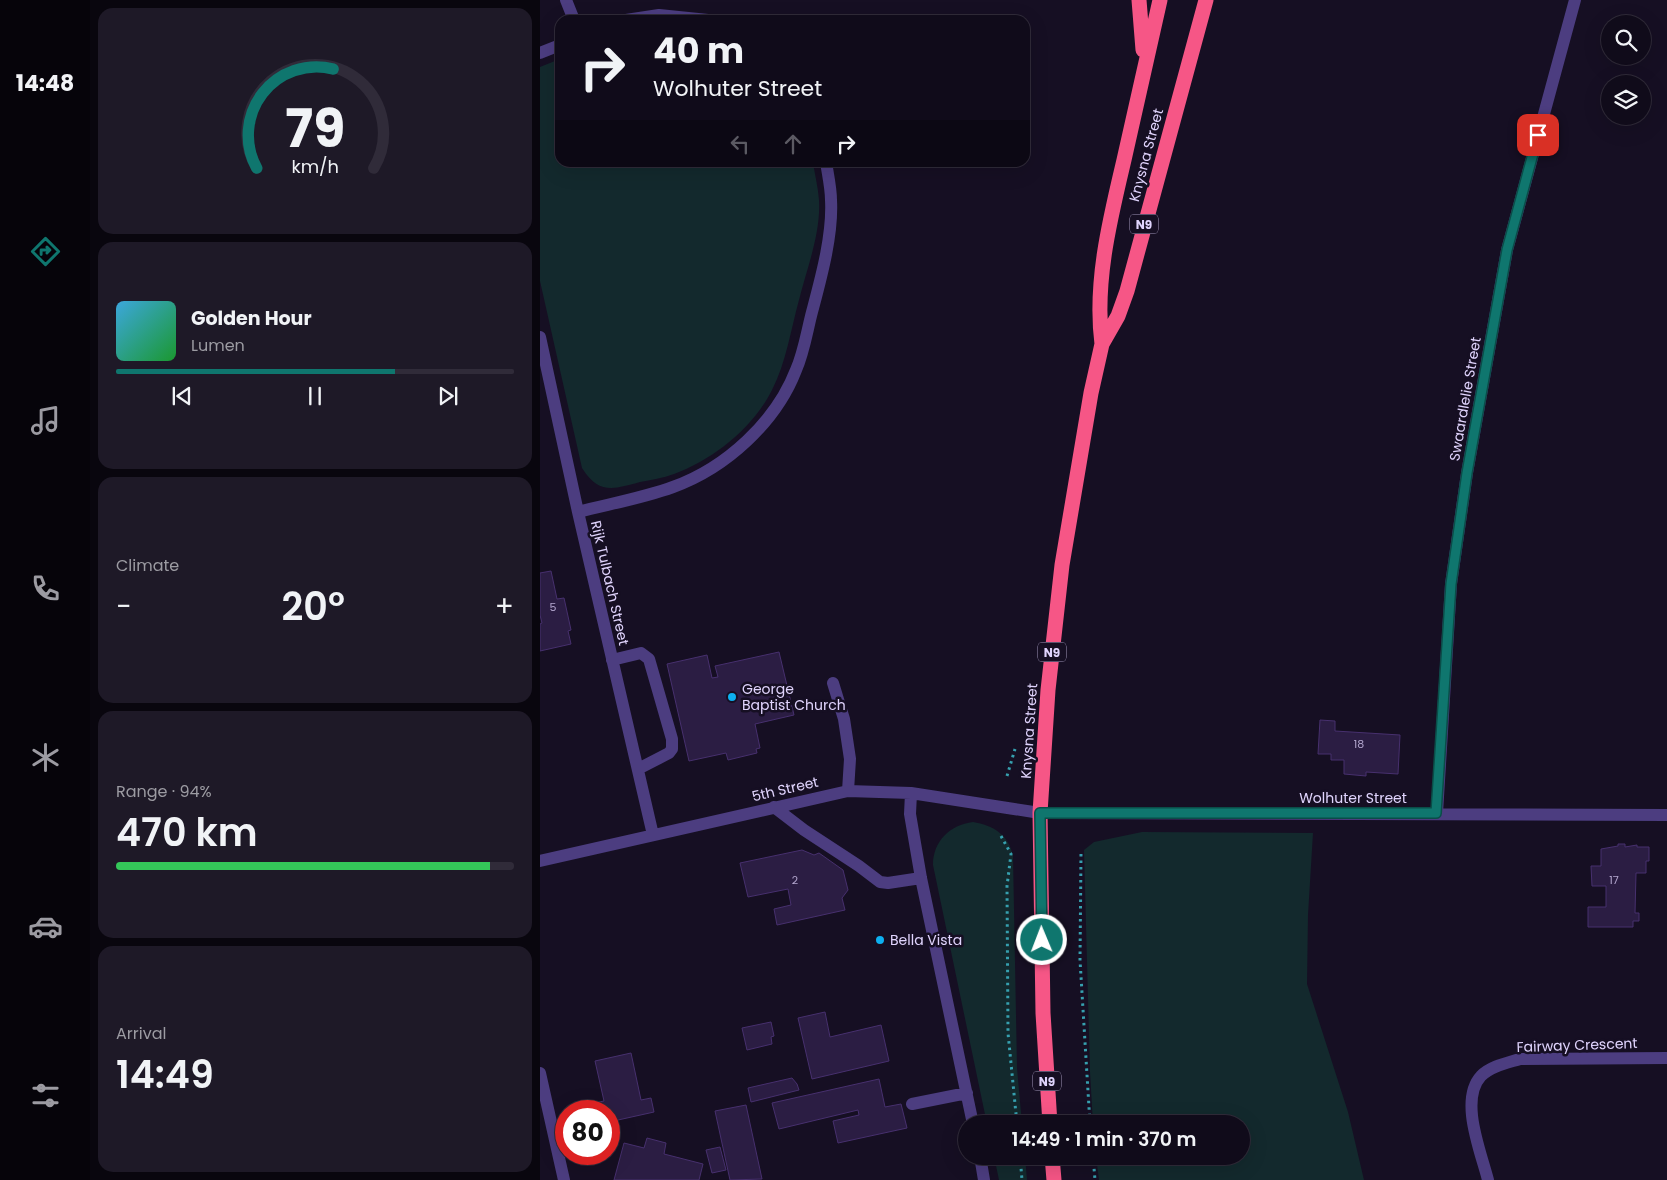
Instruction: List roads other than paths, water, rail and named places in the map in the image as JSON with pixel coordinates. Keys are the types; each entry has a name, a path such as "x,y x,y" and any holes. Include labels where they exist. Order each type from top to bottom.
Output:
{"highway":[{"path":"1140,0 1144,67"},
{"name":"Knysna Street","path":"1102,344 1098,316 1100,286 1116,196 1160,0"},
{"name":"Knysna Street","path":"1049,1115 1043,1013 1040,813 1047,698 1062,565 1082,442 1102,344 1118,316 1127,291 1206,0"},
{"path":"1053,1165 1054,1180"}],"street":[{"path":"566,0 572,15"},
{"name":"Swaardlelie Street","path":"1436,813 1451,584 1467,473 1507,250 1575,0"},
{"path":"540,53 555,47"},
{"path":"578,512 674,487 704,472 719,464 753,435 779,405 796,370 820,282 832,201 827,167"},
{"name":"Rijk Tulbach Street","path":"540,337 578,512 653,835"},
{"path":"612,660 641,653 649,659 672,739 672,750 669,753 638,769"},
{"path":"833,683 844,719 850,759 848,791"},
{"name":"5th Street","path":"540,861 848,791 911,792 1040,813"},
{"path":"911,792 910,814 921,878 971,1115"},
{"path":"774,807 880,882 888,883 921,878"},
{"name":"Wolhuter Street","path":"1040,813 1667,815"},
{"name":"Fairway Crescent","path":"1488,1180 1470,1107 1472,1088 1482,1075 1496,1066 1520,1059 1667,1058"},
{"path":"540,1073 564,1180"},
{"path":"912,1104 967,1093"},
{"path":"982,1165 984,1180"}],"place":[{"name":"George Baptist Church","path":"732,697"},
{"name":"Bella Vista","path":"880,940"}]}
